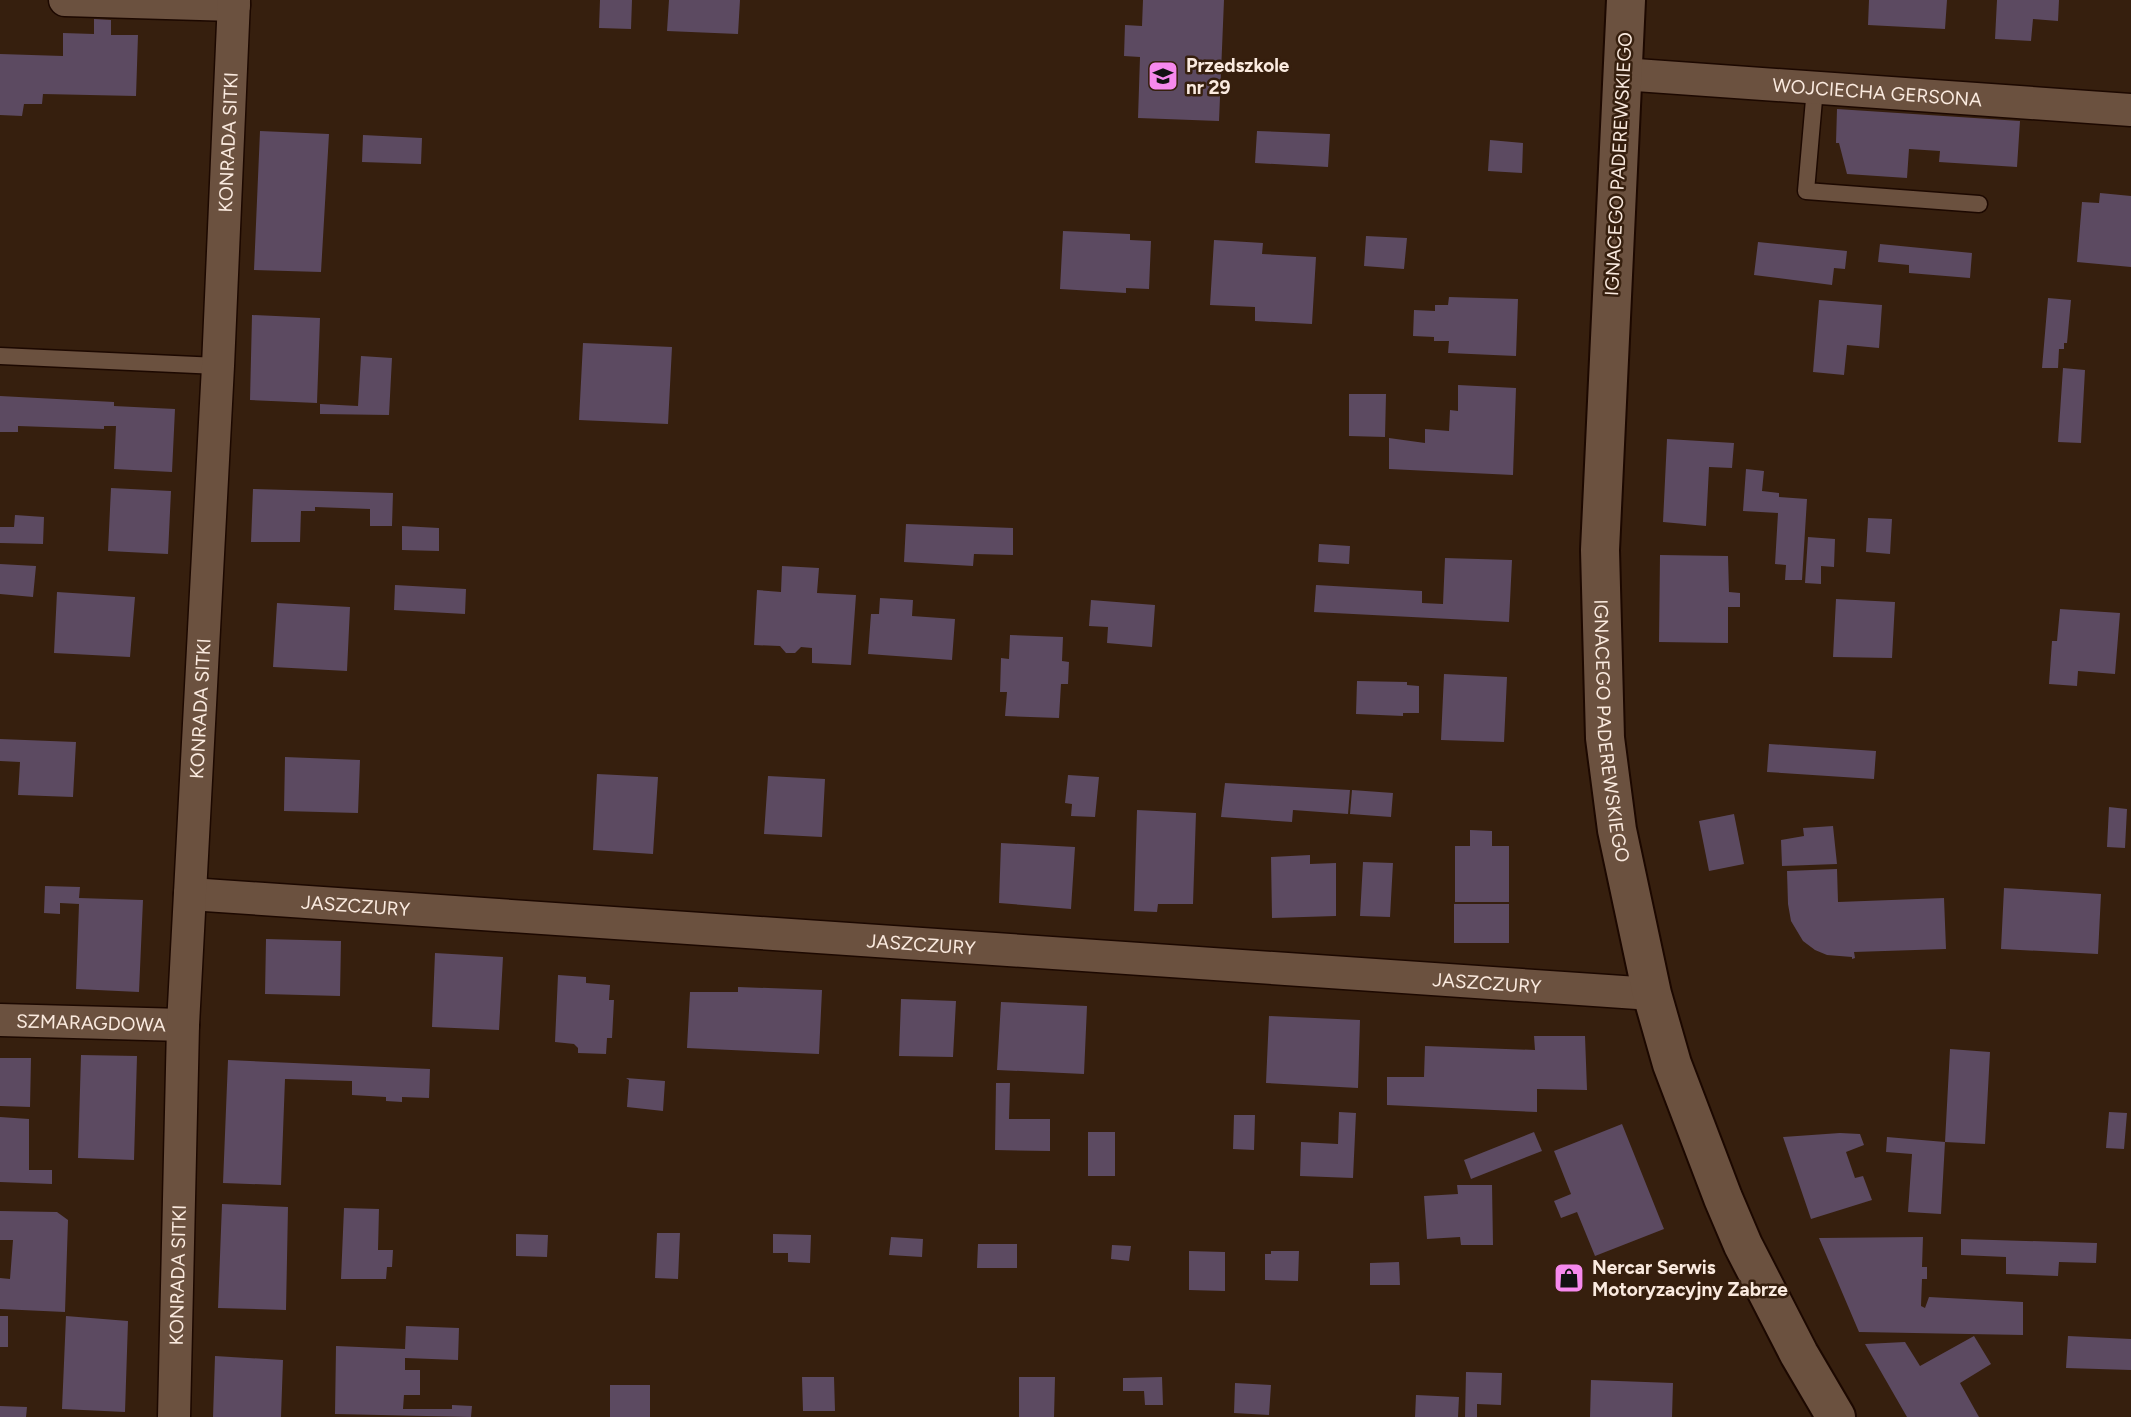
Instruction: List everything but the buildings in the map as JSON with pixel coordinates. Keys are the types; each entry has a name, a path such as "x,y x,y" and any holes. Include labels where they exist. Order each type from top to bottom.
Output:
{"main road":[{"name":"IGNACEGO PADEREWSKIEGO","path":"1626,0 1600,550 1605,724 1617,830 1652,993 1672,1064 1723,1198 1765,1290 1836,1417"}],"street":[{"path":"65,0 234,3"},
{"name":"KONRADA SITKI","path":"174,1417 183,1025 218,366 234,3"},
{"name":"WOJCIECHA GERSONA","path":"1622,74 2131,110"},
{"name":"JASZCZURY","path":"190,894 1652,993"},
{"name":"SZMARAGDOWA","path":"0,1020 183,1025"}],"lane":[{"path":"1815,88 1806,191 1979,204"},
{"path":"0,356 218,366"}],"place":[{"name":"Przedszkole nr 29","path":"1163,76"},
{"name":"Nercar Serwis Motoryzacyjny Zabrze","path":"1569,1278"}]}
